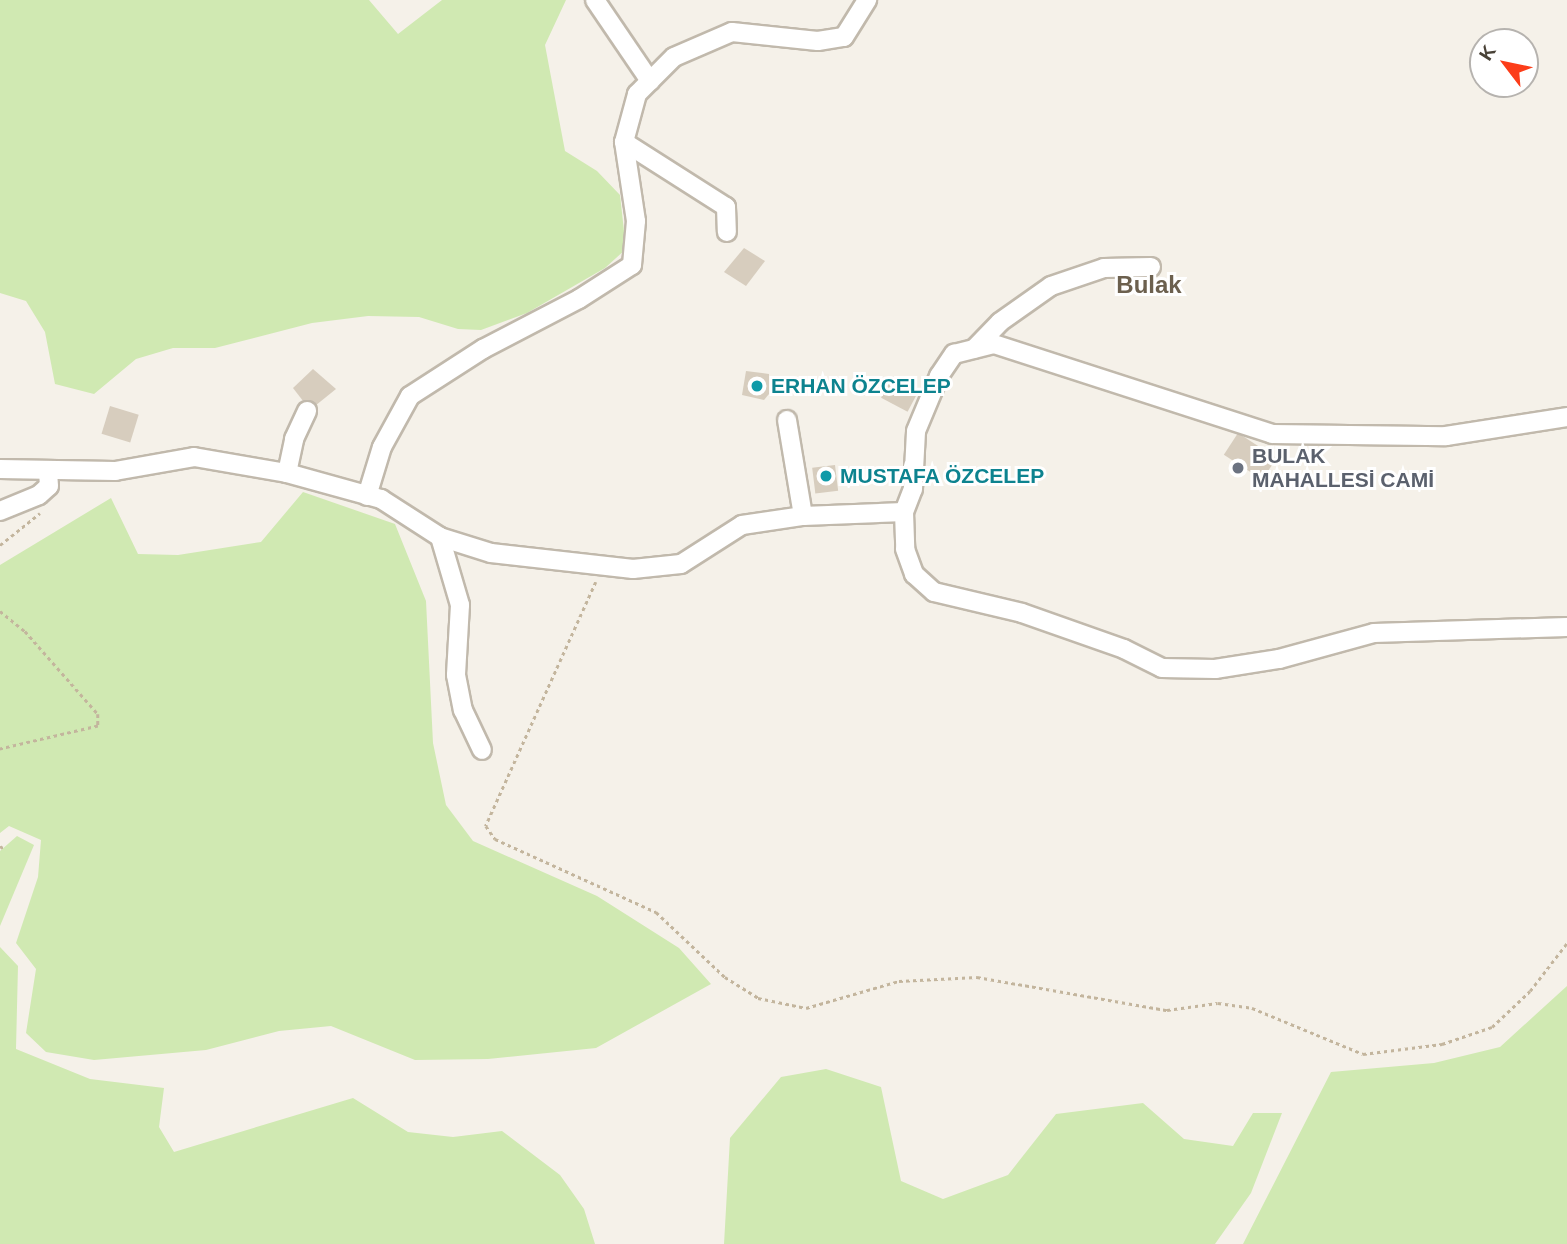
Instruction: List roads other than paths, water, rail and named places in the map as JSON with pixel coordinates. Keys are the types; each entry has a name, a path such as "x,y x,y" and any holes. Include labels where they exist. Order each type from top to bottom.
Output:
{"street":[{"path":"595,0 650,81"},
{"path":"367,496 382,447 410,396 483,349 632,265 636,220 624,142 637,94 674,57 732,32 818,41 844,37 867,0"},
{"path":"624,142 726,207 727,232"},
{"path":"974,349 1000,322 1051,286 1104,268 1151,267"},
{"path":"1567,417 1446,436 1272,434 994,344 954,354 939,376 916,430 913,489 904,512 905,549 914,574 934,592 1022,612 1124,649 1162,668 1215,669 1279,659 1374,633 1567,627"},
{"path":"287,472 293,439 307,411"},
{"path":"787,420 803,516"},
{"path":"0,469 115,471 194,457 287,472 381,499 440,537 491,553 634,569 681,564 742,525 803,516 904,512"},
{"path":"0,511 39,495 49,486 48,470"},
{"path":"440,537 460,606 456,675 463,710 482,750"}],"place":[{"name":"ERHAN ÖZCELEP","path":"757,386"},
{"name":"BULAK MAHALLESİ CAMİ","path":"1238,468"},
{"name":"MUSTAFA ÖZCELEP","path":"826,476"}],"district":[{"name":"Bulak","path":"1149,285"}]}
